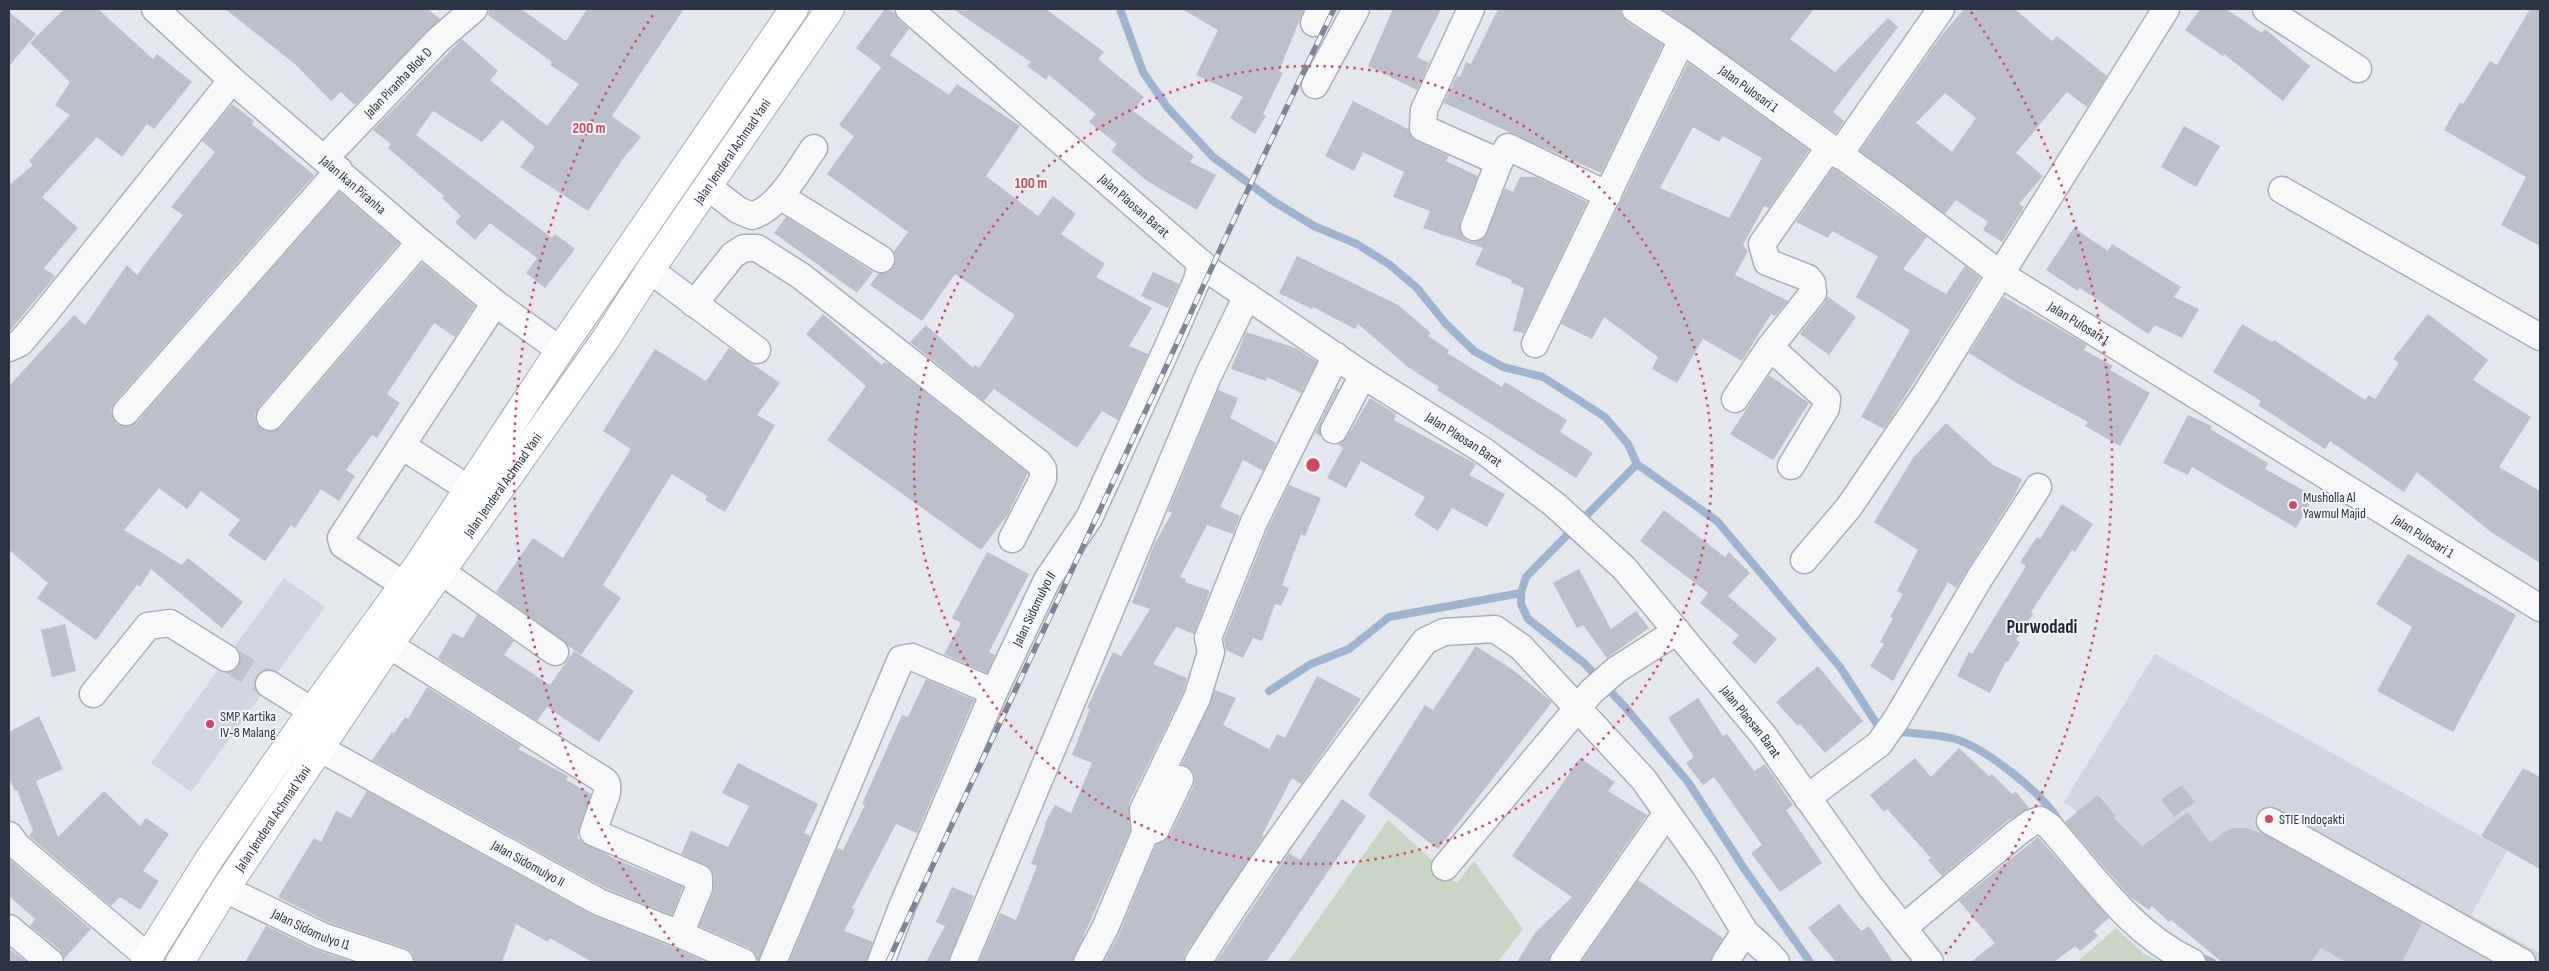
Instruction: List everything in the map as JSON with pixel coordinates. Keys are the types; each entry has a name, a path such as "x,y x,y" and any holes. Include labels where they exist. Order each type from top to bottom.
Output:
{"main road":[{"name":"Jalan Jenderal Achmad Yani","path":"147,960 210,858 286,695 404,585 462,484 560,350 794,9"},
{"name":"Jalan Jenderal Achmad Yani","path":"180,962 225,889 389,645 605,340 707,186 830,9"}],"street":[{"name":"Jalan Ikan Piranha","path":"155,9 232,80 332,164 420,242 496,303 560,350"},
{"name":"Jalan Piranha Blok D","path":"126,412 332,164 438,40 474,9"},
{"name":"Jalan Plaosan Barat","path":"909,9 1201,263 1363,375 1484,451 1554,504 1602,547 1624,568 1764,736 1807,798 1930,962"},
{"path":"1315,85 1356,9"},
{"path":"1471,9 1424,110 1423,128 1499,162"},
{"name":"Jalan Pulosari 1","path":"1636,9 1682,40 2000,274 2540,608"},
{"path":"1735,399 1770,347 1810,298 1813,289 1808,278 1767,262 1762,244 1942,9"},
{"path":"1804,560 1849,507 1925,395 2166,9"},
{"path":"2266,9 2358,69"},
{"path":"1535,344 1682,40"},
{"path":"9,348 20,342 42,317 232,80"},
{"path":"1474,227 1499,162 1508,147 1608,195"},
{"path":"707,186 738,210 752,216 763,213 780,196 814,148"},
{"path":"2282,190 2540,337"},
{"path":"780,196 881,259"},
{"path":"270,417 420,242"},
{"path":"694,304 733,255 744,248 757,248 801,276 1039,463 1043,469 1043,479 1012,539"},
{"name":"Jalan Sidomulyo II","path":"881,962 902,907 994,692 1047,580 1088,518 1170,342 1197,280 1201,263"},
{"path":"650,270 758,350"},
{"path":"963,962 1208,376 1247,296"},
{"path":"404,585 343,546 341,538 409,450 496,303"},
{"path":"1770,347 1827,400 1826,408 1791,466"},
{"path":"1087,962 1105,928 1146,833 1143,810 1197,698 1211,652 1208,638 1254,522 1336,356"},
{"path":"1334,430 1363,375"},
{"path":"409,450 462,484"},
{"path":"1807,798 1879,744 1896,720 1978,579 2038,487"},
{"path":"442,572 555,652"},
{"path":"92,694 148,626 170,623 226,658"},
{"path":"1198,962 1292,821 1425,641 1444,632 1495,629 1521,647 1644,780 1705,866 1745,932 1776,962"},
{"path":"1445,867 1577,707 1616,670 1677,631"},
{"path":"389,645 605,781 607,793 593,832 698,878 699,888 680,934"},
{"path":"773,962 901,660 912,657 994,692"},
{"name":"Jalan Sidomulyo II","path":"320,748 599,902 680,934 743,962"},
{"path":"1146,833 1156,829 1180,779"},
{"path":"1563,962 1667,812"},
{"path":"1903,928 2017,833 2031,823 2040,820 2048,826 2099,888 2144,933 2175,954 2192,962"},
{"path":"2270,821 2522,962"},
{"path":"9,835 17,846 147,960"},
{"name":"Jalan Sidomulyo I1","path":"225,889 322,936 400,962"},
{"path":"9,928 50,962"},
{"path":"1725,962 1745,932"}],"shaded area":[{"name":"SMP Kartika IV-8 Malang","path":"284,578 325,607 191,792 151,763"},
{"name":"STIE Indoçakti","path":"2155,654 2507,851 2471,915 2540,953 2540,962 2284,962 2064,802"}],"green space":[{"path":"1388,820 1457,883 1474,861 1523,929 1498,962 1288,962"},
{"path":"2116,928 2144,954 2160,962 2077,962"}],"building":[{"path":"64,9 98,9 153,59 157,54 192,82 154,129 147,124 122,157 97,137 42,197 78,228 44,268 55,276 9,332 9,185 33,165 29,161 70,115 55,105 70,82 30,43"},
{"path":"225,9 428,9 440,19 355,105 341,92 331,101 296,65"},
{"path":"489,9 521,9 566,41 587,9 684,9 612,116 641,137 622,160 588,211 520,167 535,147 502,120 482,142 433,111 416,135 552,238 555,234 575,249 545,288 526,273 537,258 490,223 475,240 455,222 461,216 442,198 444,196 388,148 391,144 373,130 462,39 498,71 490,80 547,126 579,84 550,65 552,62 488,15"},
{"path":"885,9 895,12 899,20 909,29 881,67 856,48"},
{"path":"953,9 1046,9 1104,52 1098,59 1144,97 1133,111 1194,156 1190,162 1216,175 1197,210 1147,181 1111,151 1117,144 1089,122 1096,114 1049,75 1046,80 1027,66 1031,62"},
{"path":"1182,9 1304,9 1279,71 1283,73 1263,114 1266,116 1255,134 1230,118 1243,97 1196,75 1218,30"},
{"path":"1393,9 1441,9 1417,57 1429,63 1417,90 1368,66"},
{"path":"1498,9 1620,9 1622,16 1627,22 1663,45 1601,173 1444,103 1457,76 1460,77 1466,62 1471,64"},
{"path":"1662,9 1814,9 1790,39 1835,72 1888,18 1898,27 1833,112 1844,121 1836,133"},
{"path":"1964,9 2015,9 2052,41 2057,36 2107,76 2087,107 2067,92 2016,153 2043,176 2019,204 2024,207 2002,242 1983,230 1988,222 1956,200 1945,214 1860,151 1941,36","holes":["1945,93 1976,118 1952,152 1916,123"]},
{"path":"2200,9 2226,9 2262,33 2265,29 2310,66 2283,101 2224,54 2223,56 2185,30"},
{"path":"2530,9 2540,9 2540,246 2501,225 2526,177 2444,130 2460,102 2463,104 2490,61 2497,65"},
{"path":"9,12 36,34 9,66"},
{"path":"890,55 949,95 957,84 1020,126 986,176 1038,216 1053,196 1076,214 1061,234 1105,264 1096,277 1152,308 1129,346 1148,354 1118,420 1102,411 1077,448 994,389 984,401 910,342 926,325 973,368 975,365 979,368 1015,315 955,274 922,321 870,285 879,273 888,272 893,267 896,259 894,251 908,232 827,174 854,136 839,125"},
{"path":"1688,63 1809,150 1769,208 1764,206 1743,245 1748,251 1735,275 1788,301 1775,316 1771,314 1742,361 1703,339 1677,383 1652,369 1658,357 1604,317 1592,339 1561,324","holes":["1693,127 1719,142 1723,136 1762,158 1729,218 1660,188"]},
{"path":"1353,101 1408,129 1416,141 1449,156 1446,161 1478,176 1460,222 1462,236 1468,241 1476,242 1484,238 1505,188 1513,192 1520,177 1536,177 1587,202 1524,333 1513,331 1524,288 1511,283 1512,280 1475,265 1483,248 1423,228 1430,211 1393,197 1404,172 1363,152 1354,171 1325,156"},
{"path":"232,104 254,121 252,124 314,175 115,402 111,409 116,424 130,426 137,422 339,192 399,243 259,407 255,414 256,422 261,429 274,431 281,427 422,263 475,306 455,337 434,323 387,394 400,403 377,438 372,435 346,470 355,476 339,501 321,489 295,528 291,525 265,561 228,535 240,520 201,491 187,509 159,488 124,530 182,565 188,558 243,602 222,628 151,569 140,587 137,585 96,640 37,598 48,583 9,550 9,386 74,315 85,325 127,265 137,275 183,215 171,207 215,152 202,141"},
{"path":"2184,126 2220,146 2196,187 2161,167"},
{"path":"1833,168 1927,237 1903,269 1946,294 1965,266 1980,278 1884,429 1861,417 1910,330 1856,297 1878,256 1832,231 1828,238 1796,222"},
{"path":"786,217 873,272 857,293 774,233"},
{"path":"2074,228 2108,251 2112,244 2181,287 2174,297 2199,309 2182,338 2155,325 2148,334 2080,288 2078,291 2046,270"},
{"path":"1297,256 1398,305 1431,333 1428,336 1449,350 1447,353 1502,387 1505,382 1567,420 1560,432 1593,453 1576,478 1437,390 1439,387 1408,367 1358,324 1355,329 1313,307 1312,309 1279,293"},
{"path":"1153,272 1179,284 1168,308 1141,296"},
{"path":"1827,296 1856,317 1829,355 1800,334 1825,302"},
{"path":"2004,297 2087,345 2084,350 2113,366 2110,370 2150,393 2120,446 2085,426 2088,422 2020,385 1969,353"},
{"path":"823,314 882,365 884,362 889,364 1028,473 1008,514 981,550 827,440 866,386 806,334"},
{"path":"2428,314 2488,360 2473,380 2531,417 2499,467 2540,491 2540,563 2491,532 2417,472 2404,492 2330,441 2325,449 2258,405 2261,401 2213,372 2242,324 2272,342 2274,340 2365,400 2369,395 2375,399 2399,363 2393,359"},
{"path":"1246,332 1296,348 1317,362 1301,393 1267,377 1266,381 1231,369"},
{"path":"729,348 780,383 757,415 775,425 725,512 705,500 707,496 672,474 603,585 621,598 581,655 496,592 533,538 563,558 631,449 603,431 655,349 706,381"},
{"path":"1769,375 1809,403 1773,460 1730,434"},
{"path":"1337,388 1339,389 1321,423 1321,436 1315,433"},
{"path":"1218,390 1238,398 1230,418 1276,443 1263,471 1243,460 1220,507 1240,516 1233,534 1207,525 1180,577 1186,579 1185,582 1210,591 1194,634 1176,627 1153,664 1187,678 1183,693 1129,803 1130,831 1072,962 979,962 1000,913 1016,920 1037,866 1031,864 1045,823 1055,805 1071,813 1092,763 1072,755 1090,709 1087,708 1113,652 1121,656 1150,609 1132,603 1154,545 1172,513 1168,511"},
{"path":"1370,398 1396,414 1394,420 1476,464 1469,475 1505,494 1487,527 1452,508 1438,531 1414,515 1425,497 1361,461 1346,488 1327,478 1343,448 1337,444 1347,437"},
{"path":"2188,415 2212,426 2210,429 2268,463 2265,469 2314,496 2296,528 2192,467 2188,475 2163,463"},
{"path":"1946,423 1993,465 2022,479 2015,494 1956,588 1948,582 1893,681 1870,666 1884,644 1880,642 1893,618 1890,617 1903,594 1897,591 1918,550 1874,522 1913,458"},
{"path":"1289,485 1321,498 1305,536 1301,534 1282,585 1289,588 1281,606 1275,604 1262,641 1253,638 1243,658 1226,650 1224,639 1268,528"},
{"path":"2062,504 2093,524 2075,552 2072,550 2031,612 2033,614 2016,640 2020,642 2008,662 2006,661 1990,693 1957,676 1969,652 1972,654 2026,566 2020,562 2037,537 2040,539"},
{"path":"1664,510 1725,557 1729,552 1750,573 1728,596 1777,639 1755,664 1732,643 1739,635 1700,603 1708,593 1640,541"},
{"path":"987,552 1029,574 989,652 995,655 987,673 944,654 961,623 952,618"},
{"path":"2408,554 2516,615 2453,732 2377,691 2412,627 2376,604"},
{"path":"1579,569 1611,629 1636,611 1649,628 1607,658 1583,625 1577,628 1553,583"},
{"path":"477,615 514,641 504,655 550,685 574,651 634,691 599,742 547,707 537,721 438,658 453,633 463,638"},
{"path":"65,624 76,671 52,677 41,630"},
{"path":"1476,646 1513,670 1552,702 1438,849 1368,795 1425,705 1433,710"},
{"path":"1818,666 1863,721 1825,753 1800,724 1798,726 1776,702"},
{"path":"1317,676 1361,699 1301,784 1292,778 1262,835 1264,836 1185,954 1183,962 1104,962 1119,934 1156,845 1170,835 1194,785 1193,771 1182,764 1215,690 1236,698 1223,725 1269,749 1277,734 1285,738"},
{"path":"926,679 974,700 917,833 896,824 852,908 855,910 844,931 873,942 866,962 789,962 837,848 843,850 865,805 862,804 902,715 908,717"},
{"path":"427,687 521,746 518,749 568,776 566,780 591,794 577,838 615,859 683,887 672,915 605,888 372,760 405,717 408,719"},
{"path":"1698,698 1723,736 1727,734 1754,771 1765,764 1793,805 1786,810 1822,863 1780,892 1751,853 1762,845 1714,777 1703,785 1686,763 1694,757 1668,718"},
{"path":"39,716 63,769 36,781 58,837 104,791 140,826 146,818 169,834 143,871 159,881 140,910 120,897 111,906 29,836 33,831 17,790 15,791 9,778 9,732"},
{"path":"1959,748 1989,776 1992,774 2012,794 2016,792 2029,808 2007,821 1942,876 1928,860 1931,858 1887,809 1884,812 1870,795 1915,758 1931,777"},
{"path":"1580,758 1615,782 1608,791 1647,815 1551,953 1548,962 1517,962 1535,933 1572,897 1512,856"},
{"path":"738,763 818,804 804,833 810,836 758,962 755,954 749,948 699,926 713,893 714,877 711,869 681,854 691,831 728,847 749,806 722,793"},
{"path":"2523,768 2540,777 2540,869 2481,836"},
{"path":"2182,785 2195,802 2174,817 2161,799"},
{"path":"367,791 592,915 674,948 702,960 702,962 592,962 550,938 548,942 516,924 502,962 415,962 412,952 405,948 328,922 278,897 314,838 321,842 336,811 351,818"},
{"path":"2098,795 2116,816 2114,818 2142,846 2188,812 2210,843 2224,832 2234,828 2247,828 2267,836 2422,923 2402,962 2346,962 2321,948 2311,962 2222,962 2171,920 2169,922 2152,906 2149,910 2130,897 2065,822"},
{"path":"1342,799 1366,816 1266,962 1216,962 1289,853 1300,860"},
{"path":"2038,837 2109,918 2094,931 2098,936 2080,951 2075,946 2054,962 1971,962 1995,943 1959,901"},
{"path":"9,859 91,929 64,959 60,950 30,926 35,919 9,896"},
{"path":"1638,880 1723,938 1710,962 1581,962"},
{"path":"952,887 974,896 948,962 926,962 945,926 936,922"},
{"path":"1839,904 1861,931 1869,926 1893,962 1836,962 1808,928"},
{"path":"266,926 316,950 353,962 245,962"},
{"path":"11,950 27,962 9,962"}],"waterway":[{"path":"1120,9 1143,72 1167,107 1213,157 1273,201 1314,226 1357,244 1390,265 1417,288 1446,324 1474,351 1503,367 1543,377 1605,417 1628,444 1637,464 1717,521 1840,667 1880,729 1883,730"},
{"path":"1637,464 1526,577 1521,593 1521,604 1528,619 1584,663 1625,707 1688,782 1745,870 1810,962"},
{"path":"1269,691 1311,664 1349,649 1389,617 1521,593"},
{"path":"1894,731 1940,736 1968,744 2013,773 2040,798 2059,821"},
{"path":"2196,956 2212,962"}],"tunnel":[{"path":"226,658 269,684"}],"railway":[{"path":"888,962 1334,9"}],"place":[{"name":"Musholla Al Yawmul Majid","path":"2293,505"},
{"name":"SMP Kartika IV-8 Malang","path":"210,724"},
{"name":"STIE Indoçakti","path":"2269,819"}],"district":[{"name":"Purwodadi","path":"2042,626"}]}
